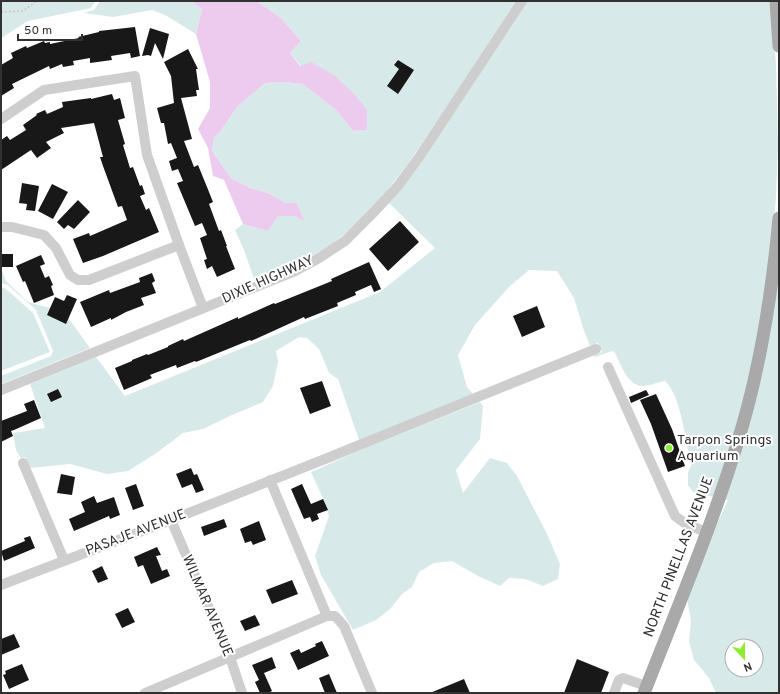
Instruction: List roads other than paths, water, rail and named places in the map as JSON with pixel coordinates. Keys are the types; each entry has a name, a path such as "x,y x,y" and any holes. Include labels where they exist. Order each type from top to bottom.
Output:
{"main road":[{"path":"776,1 779,46"},
{"name":"NORTH PINELLAS AVENUE","path":"645,690 706,532 737,443 754,379 769,307 779,218"}],"street":[{"name":"DIXIE HIGHWAY","path":"1,390 295,270 319,258 345,241 398,186 420,156 522,1"},
{"path":"1,119 44,90 135,76 147,155 203,308"},
{"path":"1,227 12,227 44,236 56,248 70,275 78,280 89,280 180,245"},
{"name":"PASAJE AVENUE","path":"1,585 171,520 596,349"},
{"path":"608,367 675,516 686,524 706,532"},
{"path":"23,463 64,560"},
{"path":"270,480 327,616"},
{"name":"WILMAR AVENUE","path":"171,520 230,657 242,693"},
{"path":"144,693 292,630 327,616 335,616 344,626 372,693"},
{"path":"614,693 619,680 624,678 645,690"}],"place":[{"name":"Tarpon Springs Aquarium","path":"669,448"}]}
